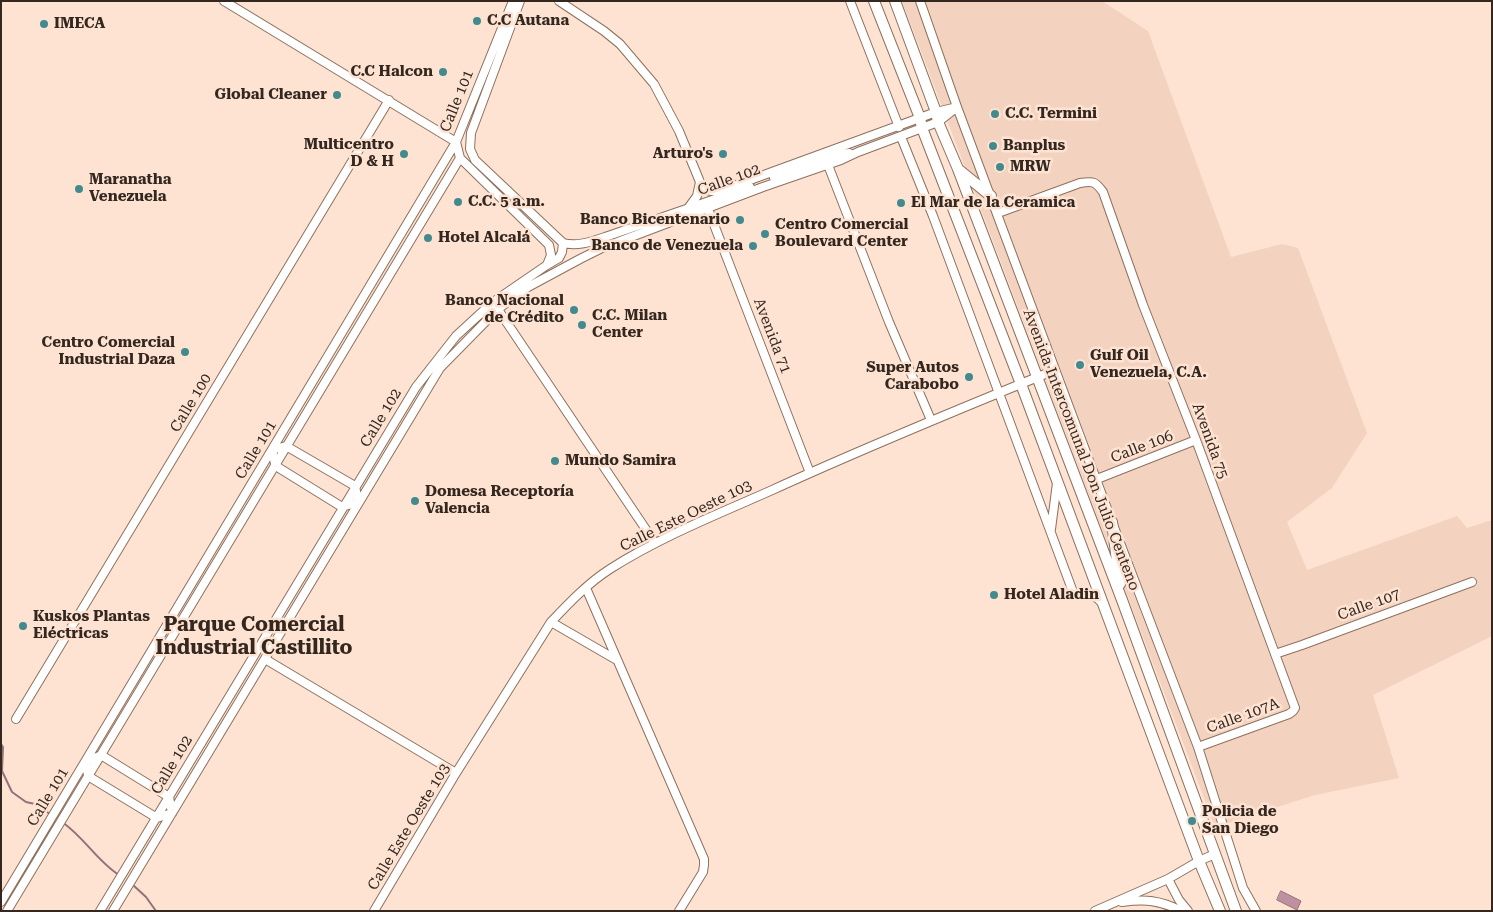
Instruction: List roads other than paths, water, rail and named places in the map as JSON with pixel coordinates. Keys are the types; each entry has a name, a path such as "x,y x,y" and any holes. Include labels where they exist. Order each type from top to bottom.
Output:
{"main road":[{"path":"874,1 1021,384 1199,861 1220,911"},
{"name":"Avenida Intercomunal Don Julio Centeno","path":"895,1 937,117 1122,600 1236,911"},
{"path":"958,169 991,196"},
{"path":"1112,522 1122,600"}],"street":[{"path":"224,1 456,142 460,158 549,245 551,254 547,265"},
{"name":"Calle 101","path":"1,902 456,142 513,1"},
{"path":"520,1 471,133 470,149 475,160 563,242"},
{"path":"559,1 620,44 654,84 679,131 700,182 697,196 688,209"},
{"path":"850,1 899,126"},
{"name":"Avenida Intercomunal Don Julio Centeno","path":"920,1 957,107 1055,370 1198,746 1243,888 1256,911"},
{"name":"Calle 100","path":"16,719 389,100"},
{"path":"470,106 480,109"},
{"name":"Calle 102","path":"700,182 704,189 711,192 720,191 899,126 921,123 957,107"},
{"name":"Calle 102","path":"112,911 440,368 498,309 528,287 602,248 901,137 921,123"},
{"path":"901,137 1075,594 1079,596 1091,594 1102,603"},
{"name":"Calle 102","path":"100,911 416,387 456,336 493,302 559,258 563,242 572,245 586,243 631,229 838,155 858,152"},
{"name":"Calle 101","path":"8,909 460,158"},
{"path":"828,165 889,322 931,420"},
{"name":"Avenida 75","path":"998,214 1080,183 1091,181 1098,184 1103,192 1143,305 1196,440 1295,708"},
{"path":"493,191 506,189"},
{"path":"422,200 430,206"},
{"name":"Avenida 71","path":"708,209 810,473"},
{"path":"493,302 655,543"},
{"path":"341,334 350,339"},
{"name":"Calle Este Oeste 103","path":"374,911 456,773 551,622 567,605 608,570 655,543 810,473 931,420 1055,370"},
{"name":"Calle 106","path":"1097,479 1196,440"},
{"path":"286,446 355,486 358,502 342,507 278,468 275,464 272,450 286,446"},
{"path":"1051,531 1057,482"},
{"name":"Calle 107","path":"1275,654 1472,582"},
{"path":"586,588 704,859 703,872 679,911"},
{"path":"551,622 616,659"},
{"path":"265,658 456,773"},
{"name":"Calle 107A","path":"1198,746 1289,714 1295,708"},
{"path":"101,755 169,797 172,813 156,818 88,776 86,762 101,755"},
{"path":"1095,911 1168,879 1215,854"},
{"path":"1168,879 1179,900 1188,911"},
{"path":"1110,904 1135,900 1153,901 1168,904 1181,911"},
{"path":"1,902 8,909"}],"waterway":[{"path":"1,744 3,747 2,771 12,792 26,802 35,804 50,814"},
{"path":"62,822 119,875"},
{"path":"133,885 146,897 156,911"}],"place":[{"name":"C.C Autana","path":"477,21"},
{"name":"IMECA","path":"44,24"},
{"name":"C.C Halcon","path":"443,72"},
{"name":"Global Cleaner","path":"337,95"},
{"name":"C.C. Termini","path":"995,114"},
{"name":"Banplus","path":"993,146"},
{"name":"Multicentro D & H","path":"404,154"},
{"name":"Arturo's","path":"723,154"},
{"name":"MRW","path":"1000,167"},
{"name":"Maranatha Venezuela","path":"79,189"},
{"name":"C.C. 5 a.m.","path":"458,202"},
{"name":"El Mar de la Ceramica","path":"901,203"},
{"name":"Banco Bicentenario","path":"740,220"},
{"name":"Centro Comercial Boulevard Center","path":"765,234"},
{"name":"Hotel Alcalá","path":"428,238"},
{"name":"Banco de Venezuela","path":"753,246"},
{"name":"Banco Nacional de Crédito","path":"574,310"},
{"name":"C.C. Milan Center","path":"582,325"},
{"name":"Centro Comercial Industrial Daza","path":"185,352"},
{"name":"Gulf Oil Venezuela, C.A.","path":"1080,365"},
{"name":"Super Autos Carabobo","path":"969,377"},
{"name":"Mundo Samira","path":"555,461"},
{"name":"Domesa Receptoría Valencia","path":"415,501"},
{"name":"Hotel Aladin","path":"994,595"},
{"name":"Kuskos Plantas Eléctricas","path":"23,626"},
{"name":"Policia de San Diego","path":"1192,821"}],"district":[{"name":"Parque Comercial Industrial Castillito","path":"254,636"}]}
